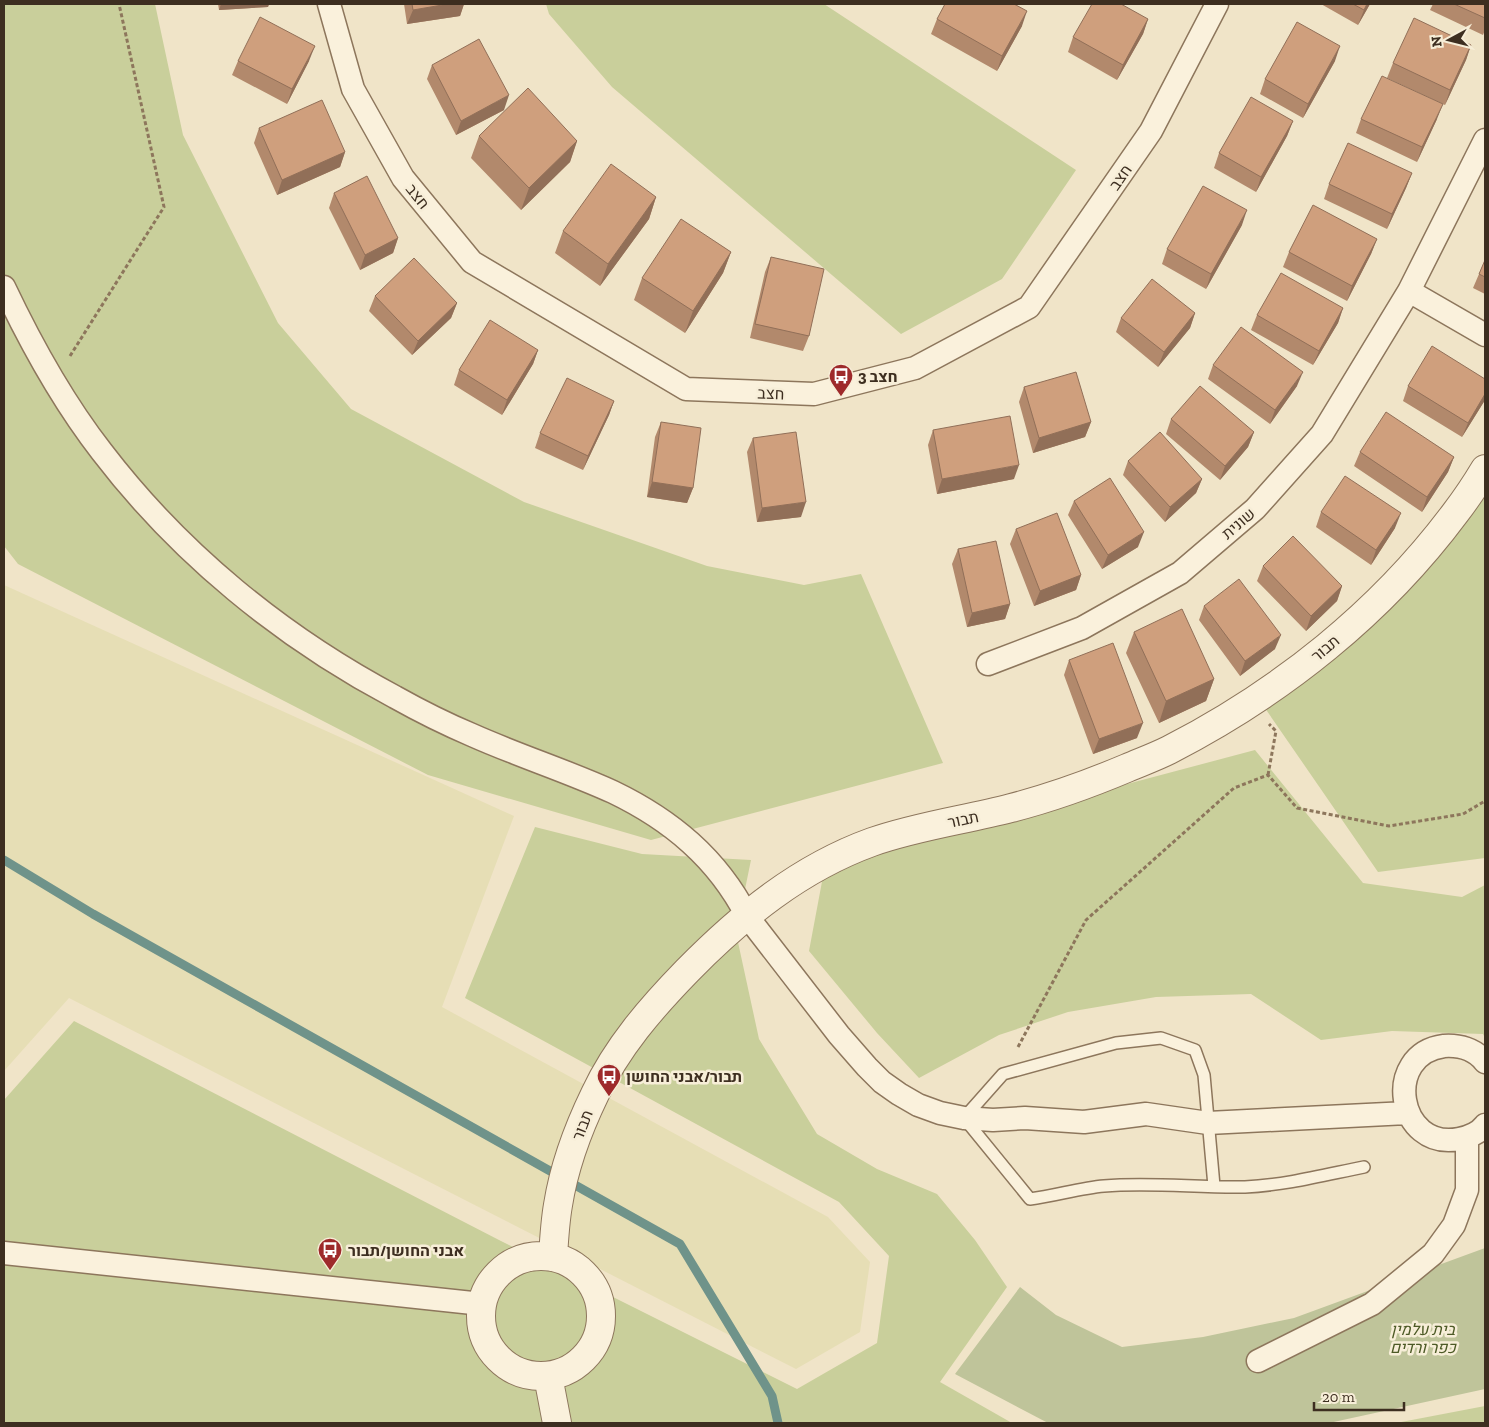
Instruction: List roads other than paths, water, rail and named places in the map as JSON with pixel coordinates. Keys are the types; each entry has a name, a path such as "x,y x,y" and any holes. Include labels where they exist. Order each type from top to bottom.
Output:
{"street":[{"name":"חצב","path":"329,4 353,88 403,178 472,262 686,389 814,394 915,368 1029,307 1152,131 1217,4"},
{"name":"שונית","path":"988,664 1082,628 1180,573 1255,509 1322,434 1409,291 1485,140"},
{"path":"4,287 24,330 54,382 101,452 148,508 200,560 259,610 324,655 395,697 473,735 594,783 632,801 651,812 687,839 704,855 735,893 747,916 853,1052 882,1082 899,1094 918,1105 940,1113 964,1118 993,1120 1025,1118 1084,1122 1146,1114 1208,1124 1407,1113"},
{"path":"1409,291 1485,335"},
{"name":"תבור","path":"553,1257 558,1204 569,1162 595,1093 610,1065 644,1017 664,994 708,950 747,916 780,890 809,871 853,849 911,830 1013,808 1092,782 1166,751 1235,713 1299,670 1357,622 1409,569 1456,513 1485,469"},
{"path":"1258,1361 1372,1304 1434,1254 1454,1225 1467,1190 1476,1131 1450,1141 1433,1137 1418,1128 1407,1113 1403,1097 1404,1081 1411,1066 1422,1055 1437,1047 1452,1045 1468,1049 1485,1062"},
{"path":"4,1253 482,1304"},
{"path":"534,1256 553,1257 562,1259 578,1268 590,1282 598,1299 601,1319 600,1328 593,1345 582,1360 567,1371 538,1377 511,1369 497,1357 491,1350 483,1333 480,1314 484,1295 493,1279 507,1266 524,1258 534,1256"},
{"path":"548,1376 556,1423"}],"lane":[{"path":"1214,1186 1204,1075 1195,1050 1161,1038 1116,1043 1003,1074 964,1118 1030,1199 1103,1186 1145,1184 1244,1187 1287,1184 1364,1167"}],"waterway":[{"path":"4,860 93,914 680,1244 772,1396 778,1423"}],"place":[{"name":"חצב 3","path":"841,397"},
{"name":"תבור/אבני החושן","path":"609,1097"},
{"name":"אבני החושן/תבור","path":"330,1271"}],"park label":[{"name":"בית עלמין כפר ורדים","path":"1423,1338"}]}
